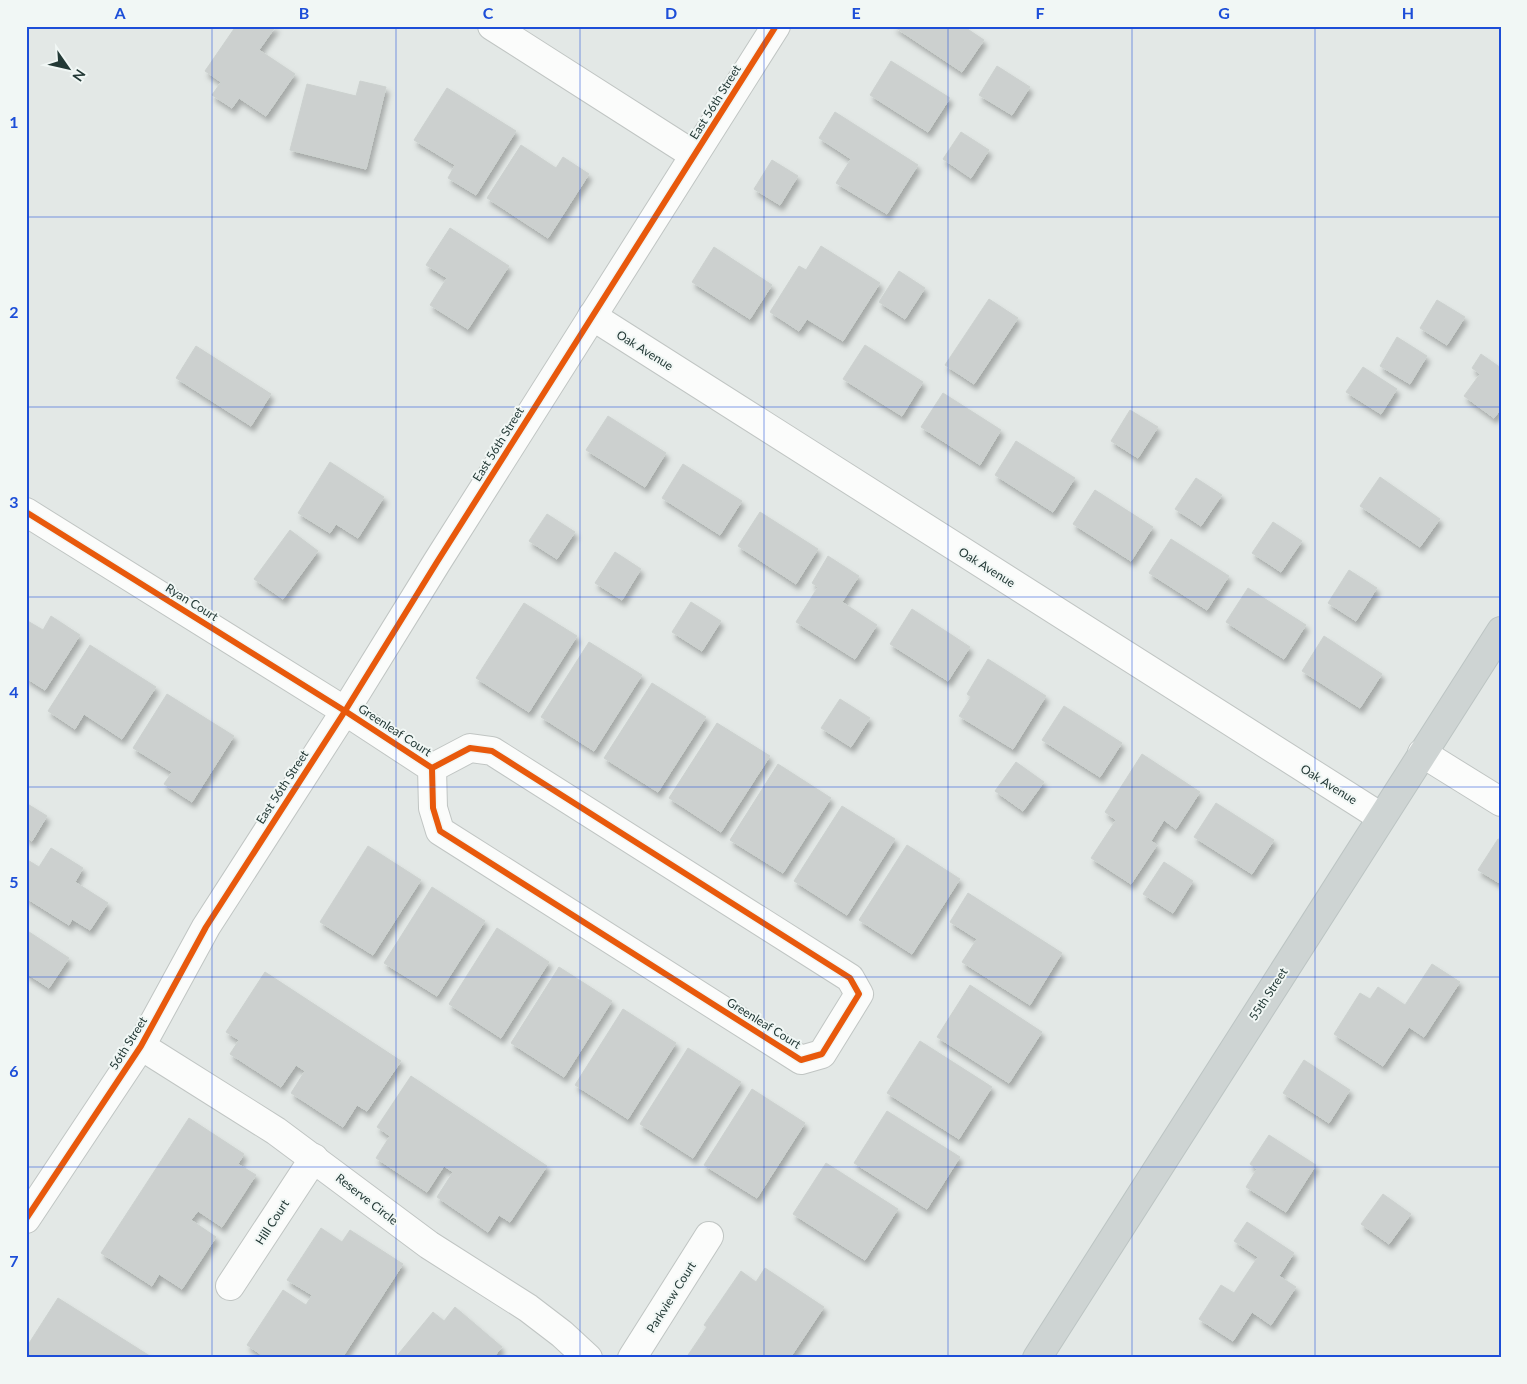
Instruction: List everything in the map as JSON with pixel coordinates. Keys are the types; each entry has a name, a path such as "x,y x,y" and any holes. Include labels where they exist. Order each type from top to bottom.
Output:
{"main road":[{"name":"55th Street","path":"1037,1358 1501,631"}],"street":[{"path":"492,26 694,155"},
{"name":"East 56th Street","path":"239,874 345,711 776,26"},
{"name":"Oak Avenue","path":"592,316 1381,817"},
{"name":"Ryan Court","path":"26,512 345,711"},
{"name":"Greenleaf Court","path":"345,711 432,768"},
{"name":"Greenleaf Court","path":"470,748 492,750 850,978 859,994 822,1054 801,1060 440,831 434,808 432,768 470,748"},
{"path":"1422,753 1501,802"},
{"name":"56th Street","path":"26,1219 141,1046 206,928 239,874"},
{"name":"Reserve Circle","path":"141,1046 276,1131 429,1245 528,1308 562,1334 588,1358"},
{"name":"Hill Court","path":"230,1286 314,1158"},
{"name":"Parkview Court","path":"632,1358 709,1236"}],"building":[{"path":"236,26 276,26 259,50 295,74 266,116 239,98 232,108 212,95 221,82 205,71"},
{"path":"893,26 963,26 984,40 962,72"},
{"path":"891,61 950,98 928,132 870,95"},
{"path":"997,66 1030,87 1012,115 979,95"},
{"path":"360,81 386,87 366,169 290,150 307,84 356,96"},
{"path":"447,88 516,131 476,195 448,178 455,165 414,140"},
{"path":"835,112 918,165 887,214 836,183 851,159 819,138"},
{"path":"961,132 989,150 971,178 943,159"},
{"path":"521,145 556,168 563,157 589,174 548,238 487,198"},
{"path":"772,160 798,176 780,205 754,189"},
{"path":"450,228 509,266 468,329 430,305 447,278 426,265"},
{"path":"821,246 880,283 843,341 807,319 799,331 770,312 799,266 806,270"},
{"path":"714,247 772,285 750,319 692,282"},
{"path":"899,271 925,288 905,319 879,302"},
{"path":"989,299 1018,318 974,384 945,365"},
{"path":"1437,300 1465,317 1447,345 1420,328"},
{"path":"1397,337 1427,356 1410,384 1380,366"},
{"path":"865,345 923,382 902,416 843,379"},
{"path":"196,346 271,394 251,426 176,378"},
{"path":"1481,354 1501,368 1501,409 1494,418 1464,396 1480,374 1472,368"},
{"path":"1363,367 1397,389 1381,414 1346,392"},
{"path":"943,393 1001,430 980,465 921,427"},
{"path":"1130,410 1158,427 1138,458 1111,441"},
{"path":"608,416 666,453 645,487 586,450"},
{"path":"1016,441 1075,478 1053,512 995,475"},
{"path":"330,462 384,497 358,538 336,524 330,533 298,513"},
{"path":"683,464 742,501 720,535 662,498"},
{"path":"1380,477 1440,519 1420,547 1360,506"},
{"path":"1196,478 1222,495 1201,526 1175,509"},
{"path":"1095,490 1153,527 1131,561 1073,524"},
{"path":"760,512 818,549 796,584 738,546"},
{"path":"547,514 575,532 557,559 529,541"},
{"path":"1273,522 1302,541 1281,572 1252,553"},
{"path":"290,530 318,551 283,599 254,579"},
{"path":"1171,539 1229,576 1207,610 1149,573"},
{"path":"615,552 641,569 622,600 595,583"},
{"path":"828,556 859,576 842,602 877,625 855,659 796,622 818,587 812,583"},
{"path":"1349,570 1377,588 1356,621 1328,603"},
{"path":"1248,588 1306,625 1284,659 1226,622"},
{"path":"691,602 721,621 702,651 672,632"},
{"path":"524,603 577,636 529,712 476,678"},
{"path":"912,609 970,647 948,681 890,644"},
{"path":"51,616 80,635 45,690 26,678 26,620 43,630"},
{"path":"1324,636 1382,674 1360,708 1302,671"},
{"path":"589,642 642,675 594,751 541,717"},
{"path":"90,645 156,687 122,739 84,714 75,729 48,711"},
{"path":"988,659 1046,696 1013,749 959,716 971,697 967,694"},
{"path":"652,683 706,717 658,792 604,758"},
{"path":"167,694 234,736 192,802 164,784 172,772 133,748"},
{"path":"840,699 870,718 851,747 821,728"},
{"path":"1064,706 1122,743 1100,777 1042,740"},
{"path":"717,723 770,756 721,832 669,798"},
{"path":"1142,754 1200,792 1176,829 1164,820 1151,841 1157,845 1131,884 1091,858 1116,820 1105,812"},
{"path":"1016,762 1044,782 1023,811 995,791"},
{"path":"778,764 831,798 783,873 730,840"},
{"path":"26,803 47,816 32,841 26,837"},
{"path":"1216,803 1274,840 1252,874 1194,837"},
{"path":"842,806 895,839 847,915 794,881"},
{"path":"1498,839 1501,840 1501,884 1478,870"},
{"path":"907,845 960,879 912,954 859,920"},
{"path":"368,846 421,880 373,955 320,922"},
{"path":"51,848 83,868 75,882 108,903 90,930 72,919 69,925 26,898 26,859 39,867"},
{"path":"1164,862 1193,881 1173,913 1143,894"},
{"path":"432,887 485,921 437,996 384,963"},
{"path":"968,893 1062,953 1030,1005 962,962 977,939 950,922"},
{"path":"497,928 549,962 501,1038 449,1004"},
{"path":"26,930 69,958 49,988 26,973"},
{"path":"1432,964 1460,982 1424,1037 1409,1027 1383,1066 1334,1034 1360,993 1370,999 1378,987 1405,1005"},
{"path":"559,967 612,1001 564,1077 511,1043"},
{"path":"265,972 401,1061 367,1111 357,1105 343,1127 291,1093 305,1071 296,1065 281,1087 230,1054 239,1040 226,1032"},
{"path":"970,985 1042,1032 1009,1083 937,1037"},
{"path":"623,1009 676,1043 628,1119 575,1085"},
{"path":"920,1041 992,1087 959,1139 887,1093"},
{"path":"688,1048 741,1082 693,1158 640,1124"},
{"path":"1304,1060 1350,1090 1329,1123 1283,1093"},
{"path":"411,1076 547,1166 510,1222 499,1215 488,1232 437,1197 453,1172 444,1166 427,1192 376,1158 390,1136 377,1127"},
{"path":"752,1089 805,1123 757,1198 704,1165"},
{"path":"887,1111 960,1157 927,1209 854,1163"},
{"path":"189,1118 244,1154 238,1164 256,1175 222,1227 198,1211 191,1220 216,1237 182,1289 159,1274 152,1286 101,1253"},
{"path":"1269,1135 1316,1165 1286,1212 1246,1187 1257,1169 1250,1164"},
{"path":"826,1163 898,1209 865,1260 793,1214"},
{"path":"1383,1194 1411,1214 1389,1244 1361,1224"},
{"path":"1247,1222 1294,1253 1279,1276 1296,1287 1271,1325 1252,1312 1233,1341 1199,1319 1221,1285 1234,1293 1258,1257 1234,1241"},
{"path":"321,1228 342,1242 350,1230 403,1264 342,1358 266,1358 247,1345 283,1290 306,1305 312,1295 287,1280"},
{"path":"765,1268 824,1307 790,1358 686,1358 707,1327 704,1325 741,1271 756,1282"},
{"path":"58,1298 153,1358 36,1358 26,1351 26,1348"},
{"path":"455,1307 502,1347 493,1358 395,1358 433,1312 444,1321"}],"cycle path":[{"path":"26,1219 141,1046 206,927 345,711 776,26"},
{"path":"26,512 345,711 432,768 433,808 440,831 801,1060 822,1054 859,994 850,978 492,751 470,748 432,768"}]}
